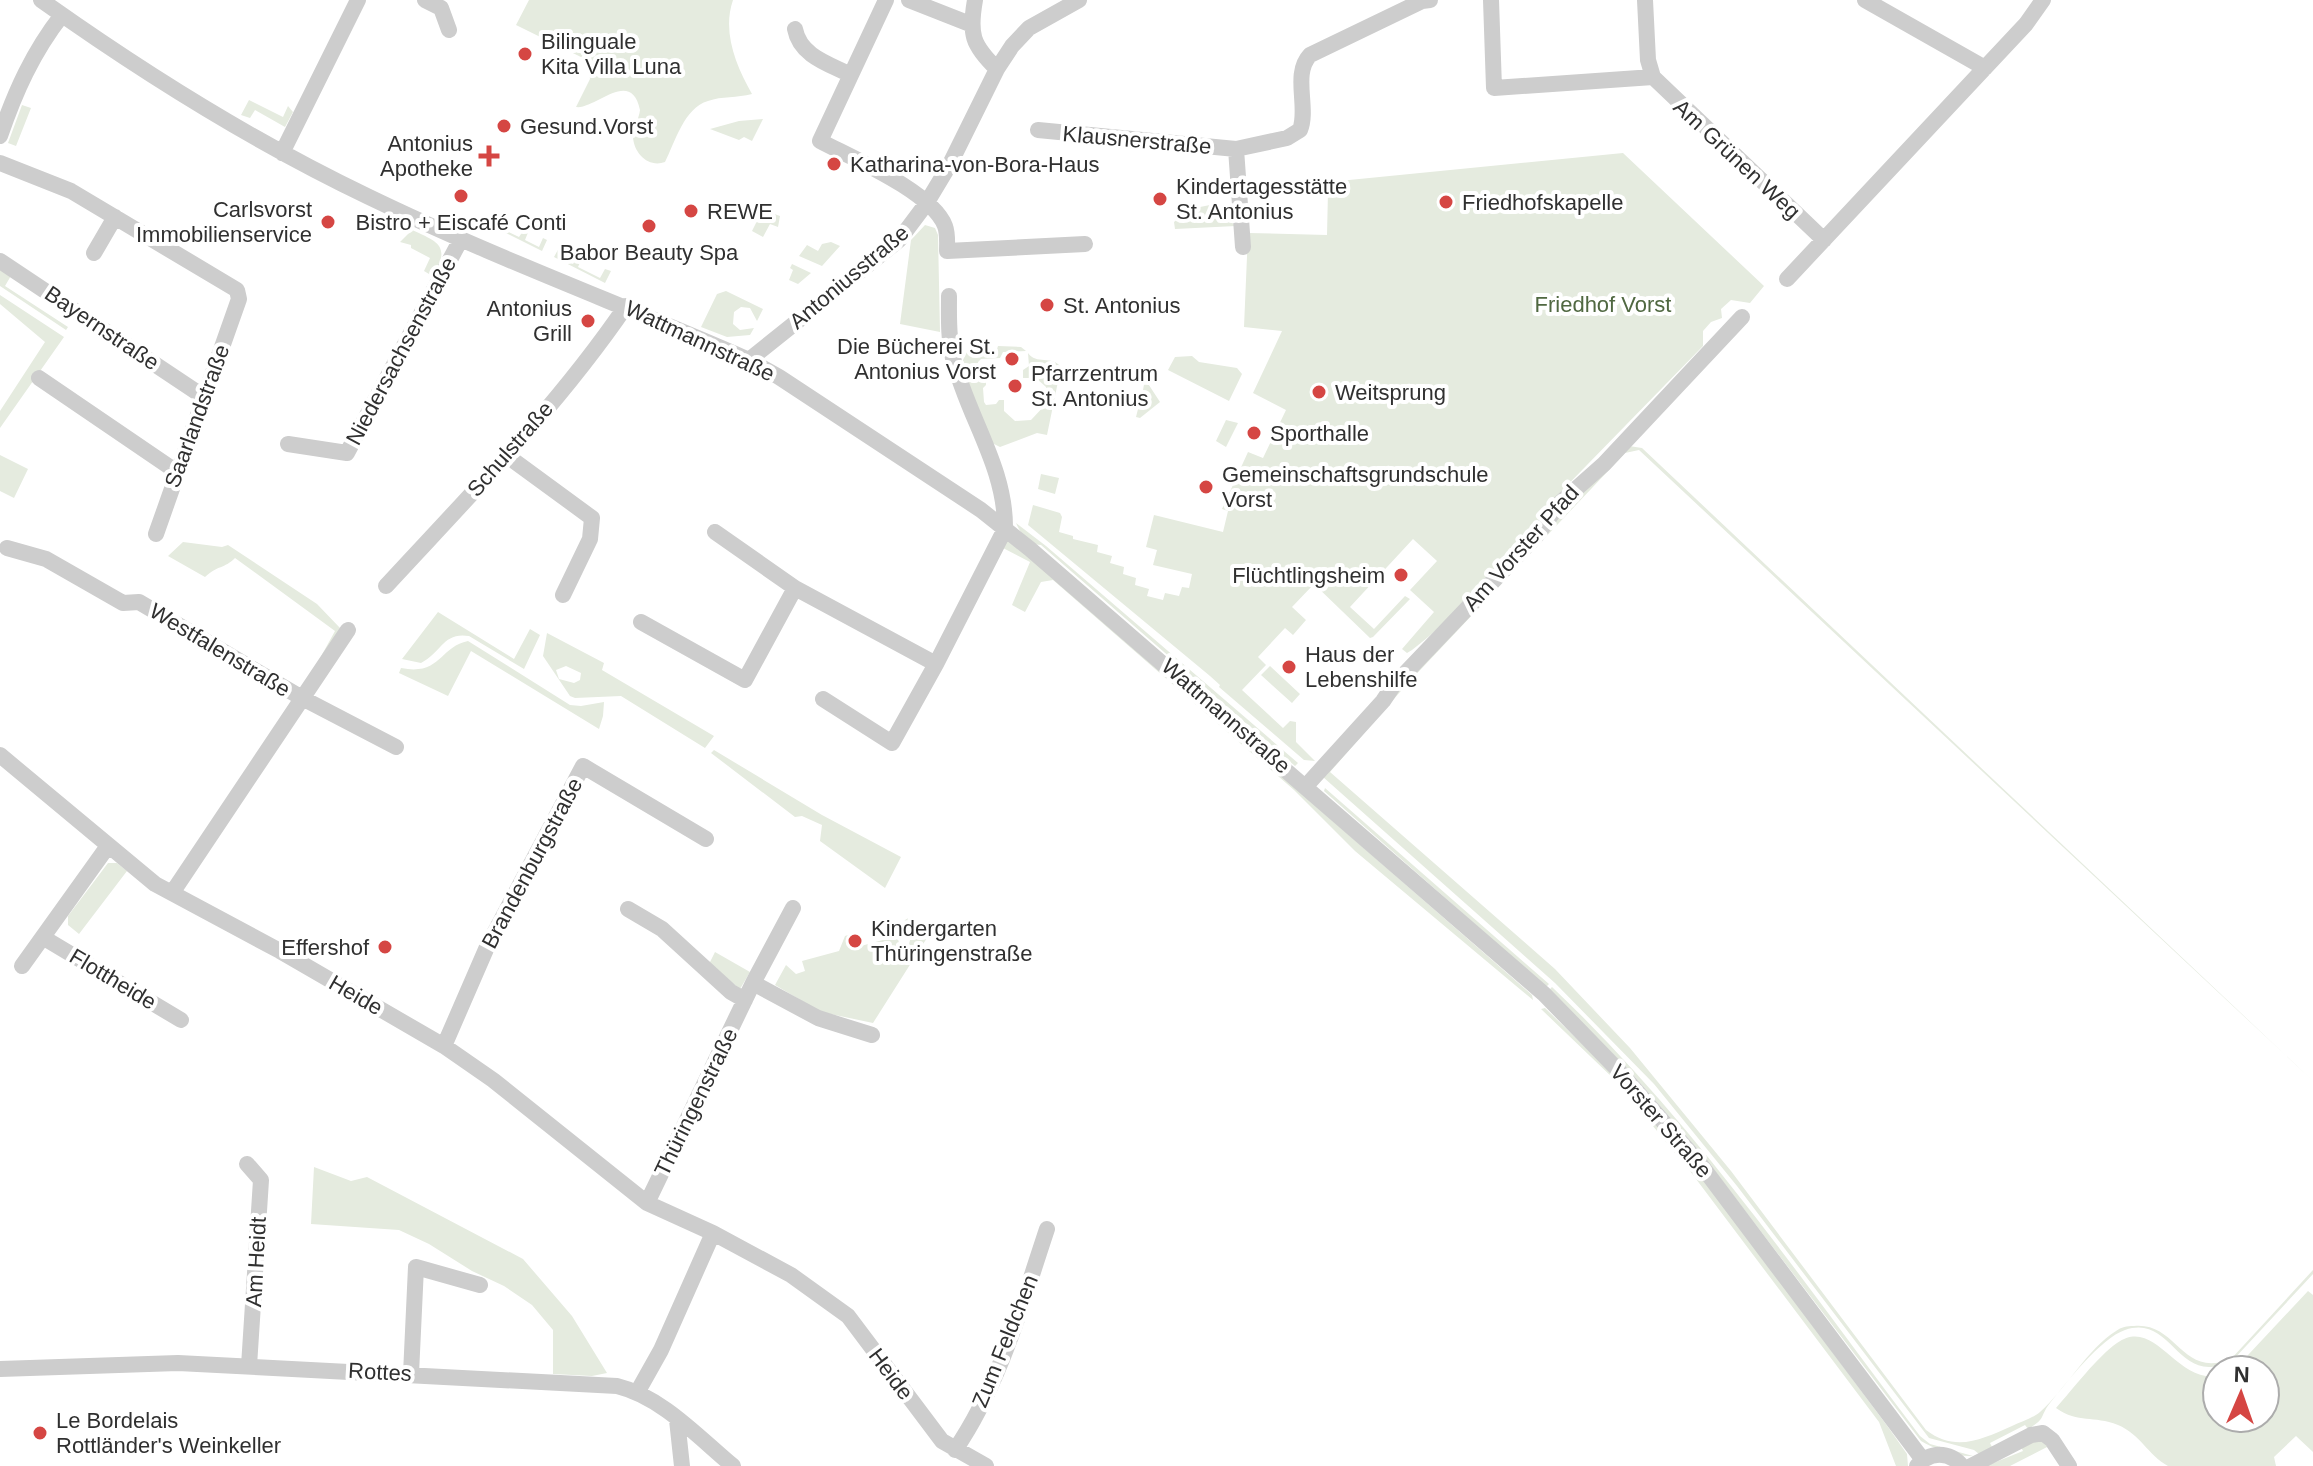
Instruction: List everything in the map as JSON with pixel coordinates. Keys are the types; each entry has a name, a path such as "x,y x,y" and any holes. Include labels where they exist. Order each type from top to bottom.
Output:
{"street":[{"name":"Wattmannstraße","path":"41,0 174,90 282,153 370,198 461,239 626,306 749,360 779,377 981,510 1351,825"},
{"path":"282,153 358,0"},
{"path":"425,0 441,8 449,30"},
{"path":"886,0 820,141 904,185 926,204 944,223 947,251 1085,244"},
{"path":"909,0 970,24"},
{"path":"975,0 970,24 979,51 997,69"},
{"name":"Antoniusstraße","path":"749,360 899,240 950,164 997,69 1012,46 1029,28 1079,0"},
{"name":"Klausnerstraße","path":"1038,130 1236,149 1287,138 1300,130 1303,115 1302,69 1310,55 1422,1 1430,0"},
{"path":"1491,0 1494,88 1653,77 1648,60 1645,0"},
{"path":"1865,0 1985,68"},
{"path":"1787,279 2026,24 2043,0"},
{"path":"0,135 5,107 46,36 62,15"},
{"path":"795,29 799,41 808,52 851,75"},
{"name":"Am Grünen Weg","path":"1653,77 1666,93 1824,240"},
{"name":"Klausnerstraße","path":"1236,149 1243,247"},
{"path":"0,163 71,191 115,217 94,253"},
{"name":"Saarlandstraße","path":"115,217 237,290 239,299 156,534"},
{"name":"Niedersachsenstraße","path":"288,444 347,453 461,239"},
{"name":"Bayernstraße","path":"0,261 204,397"},
{"path":"823,699 892,743 1005,529 1006,510 1000,481 952,355 949,296"},
{"name":"Schulstraße","path":"386,586 506,455 603,339 626,306"},
{"name":"Am Vorster Pfad","path":"1306,786 1393,686 1538,534 1559,504 1604,464 1742,317"},
{"path":"39,378 177,472"},
{"path":"506,455 592,518 590,539 563,595"},
{"path":"715,532 795,588 936,664"},
{"name":"Westfalenstraße","path":"7,548 46,559 123,603 139,602 302,698 396,747"},
{"path":"641,622 745,680 795,588"},
{"name":"Westfalenstraße","path":"172,893 348,630"},
{"name":"Heide","path":"0,755 155,884 280,951 444,1046 493,1080 647,1203 713,1233 791,1275 848,1316 942,1441 986,1466"},
{"name":"Brandenburgstraße","path":"444,1046 487,947 583,766 706,839"},
{"name":"Vorster Straße","path":"1351,825 1544,994 1619,1071 1701,1165 1920,1463 1941,1454 1950,1456 1962,1466"},
{"name":"Flottheide","path":"22,966 108,846"},
{"name":"Thüringenstraße","path":"647,1203 753,983 793,908"},
{"name":"Thüringenstraße","path":"628,909 662,929 731,992 745,1000"},
{"name":"Flottheide","path":"44,938 181,1020"},
{"path":"753,983 818,1018 872,1035"},
{"name":"Am Heidt","path":"247,1164 261,1180 249,1366"},
{"name":"Zum Feldchen","path":"955,1450 969,1430 1001,1361 1047,1229"},
{"path":"638,1391 661,1350 713,1233"},
{"path":"411,1374 416,1267 480,1285"},
{"name":"Rottes","path":"0,1369 178,1363 596,1384 638,1391 733,1466"},
{"path":"677,1420 682,1466"},
{"path":"1971,1466 2031,1435 2043,1433 2052,1440 2069,1466"}],"green space":[{"path":"529,0 733,0 729,24 732,48 752,94 713,99 700,105 686,118 665,162 648,161 639,154 634,143 633,134 640,110 635,98 629,92 621,91 576,107 590,79 587,60 516,25"},
{"path":"249,100 283,117 288,106 293,112 285,127 255,110 250,118 241,115"},
{"path":"22,105 31,108 16,146 8,143"},
{"path":"763,119 752,141 744,137 739,140 710,129 739,121"},
{"name":"Friedhof Vorst","path":"1623,153 1764,286 1750,303 1731,300 1721,309 1722,318 1711,322 1703,331 1703,346 1548,505 1550,507 1535,526 1486,583 1412,650 1407,653 1402,649 1434,612 1410,590 1437,561 1413,539 1350,607 1374,629 1405,596 1410,599 1373,637 1370,638 1314,584 1292,607 1306,620 1293,635 1285,628 1258,657 1266,665 1242,690 1283,728 1290,721 1296,722 1296,742 1315,761 1304,760 1210,676 1028,525 1033,505 1060,513 1059,532 1098,545 1097,552 1112,556 1110,563 1124,567 1123,574 1136,578 1135,585 1149,589 1147,596 1163,600 1165,593 1179,596 1182,587 1189,588 1192,574 1153,565 1157,550 1146,547 1154,515 1223,532 1228,511 1222,509 1248,452 1263,458 1286,410 1253,393 1282,331 1244,327 1248,233 1327,235 1328,191 1339,188 1339,181"},
{"path":"1210,205 1236,226 1175,229 1174,222 1190,209"},
{"path":"766,211 780,216 778,227 770,224 763,237 752,231 760,215"},
{"path":"498,214 502,219 498,227 519,237 525,228 529,230 525,240 539,247 543,238 547,240 542,251 490,225"},
{"path":"925,225 935,228 938,235 940,332 900,324 911,240"},
{"path":"412,230 430,238 440,247 441,258 434,277 424,271 430,258 411,248 411,245 400,242"},
{"path":"831,242 840,246 822,266 799,256 807,245 818,251 822,244"},
{"path":"560,246 563,248 559,257 573,264 578,255 582,258 578,267 600,278 605,269 611,271 605,283 554,257"},
{"path":"792,264 811,273 798,284 789,280"},
{"path":"0,266 12,274 5,286 68,327 66,330 0,286"},
{"path":"726,291 763,309 757,321 750,308 741,307 734,312 733,324 740,330 754,328 750,335 727,337 701,327 717,294"},
{"path":"0,295 64,337 0,428 0,411 45,342 0,304"},
{"path":"998,346 1021,347 1026,351 1003,352 1000,358 981,359 978,362 979,377 986,379 984,402 986,405 996,404 1004,400 1004,411 1015,421 1031,420 1046,404 1046,387 1036,378 1023,378 1023,370 1029,366 1028,353 1035,359 1053,361 1061,367 1047,435 1037,433 1000,447 992,443 963,371 963,360 967,352 996,352"},
{"path":"1192,356 1199,362 1237,368 1242,374 1229,401 1168,370 1175,357"},
{"path":"1145,379 1160,402 1140,418 1136,417 1140,401 1146,402 1148,393 1143,390"},
{"path":"1226,420 1238,423 1226,447 1216,441"},
{"path":"1629,446 1642,448 2313,1081 1639,450 1625,453 1407,684 1330,772 1555,969 1630,1048 1731,1171 1926,1430 1948,1441 1980,1439 2034,1416 2058,1393 2038,1422 2028,1429 2025,1425 1990,1443 1992,1447 1979,1454 1929,1438 1737,1186 1654,1084 1555,983 1323,777 1325,769 1555,517"},
{"path":"0,455 28,469 14,498 0,491"},
{"path":"1041,474 1059,478 1055,494 1038,489"},
{"path":"1016,523 1298,763 1295,766 1041,545 1029,541"},
{"path":"1005,541 1009,541 1063,585 1532,995 1533,1000 1355,851 1294,790 1053,580 1041,582 1025,612 1012,605 1030,562 1003,548"},
{"path":"183,542 228,545 317,604 341,629 302,691 335,631 235,558 205,577 168,556"},
{"path":"438,612 514,659 530,629 540,635 524,669 469,636 453,637 421,663 402,659"},
{"path":"547,633 604,663 602,670 714,736 705,748 621,696 570,696 543,656","holes":["566,666 581,673 580,680 574,683 559,679 556,670"]},
{"path":"468,641 570,705 604,702 599,729 471,651 448,696 399,673 401,668 432,665 458,644"},
{"path":"1270,666 1300,694 1292,703 1261,675"},
{"path":"714,750 822,815 901,857 885,888 820,841 822,825 802,816 795,817 711,753"},
{"path":"1325,788 1549,984 1546,987 1324,791"},
{"path":"108,863 117,863 127,871 79,934 68,925 68,916"},
{"path":"910,917 932,930 873,1023 821,1012 775,985 786,965 796,974 805,971 802,961 839,951 848,935 861,946 897,936 900,946 909,944 911,936 900,933 905,920"},
{"path":"715,952 750,972 740,989 709,964"},
{"path":"1552,987 1653,1092 1700,1147 1920,1436 1930,1444 1973,1456 1946,1452 1921,1441 1701,1153 1626,1067 1549,990"},
{"path":"1545,1008 1617,1078 1695,1167 1888,1427 1907,1454 1908,1466 1896,1466 1879,1422 1690,1171 1615,1080 1541,1009"},
{"path":"314,1167 351,1181 367,1177 523,1259 572,1316 607,1373 592,1376 553,1374 553,1330 532,1305 429,1244 399,1230 311,1224"},
{"path":"2313,1270 2313,1274 2239,1354 2236,1354"},
{"path":"2308,1291 2313,1295 2313,1452 2296,1436 2274,1457 2276,1466 2168,1466 2126,1429 2109,1422 2072,1416 2056,1408 2101,1356 2117,1343 2130,1337 2143,1338 2189,1370 2201,1375 2201,1434 2281,1434 2281,1354 2249,1354"},
{"path":"2134,1326 2161,1332 2201,1362 2201,1366 2187,1359 2155,1332 2141,1328 2116,1335 2084,1362 2066,1383 2086,1358 2106,1338 2118,1330"},
{"path":"2042,1441 2049,1446 2010,1466 1986,1466 2023,1451 2021,1447"}],"place":[{"name":"Bilinguale Kita Villa Luna","path":"525,54"},
{"name":"Gesund.Vorst","path":"504,126"},
{"name":"Antonius Apotheke","path":"489,156"},
{"name":"Katharina-von-Bora-Haus","path":"834,164"},
{"name":"Bistro + Eiscafé Conti","path":"461,196"},
{"name":"Kindertagesstätte St. Antonius","path":"1160,199"},
{"name":"Friedhofskapelle","path":"1446,202"},
{"name":"REWE","path":"691,211"},
{"name":"Carlsvorst Immobilienservice","path":"328,222"},
{"name":"Babor Beauty Spa","path":"649,226"},
{"name":"St. Antonius","path":"1047,305"},
{"name":"Antonius Grill","path":"588,321"},
{"name":"Die Bücherei St. Antonius Vorst","path":"1012,359"},
{"name":"Pfarrzentrum St. Antonius","path":"1015,386"},
{"name":"Weitsprung","path":"1319,392"},
{"name":"Sporthalle","path":"1254,433"},
{"name":"Gemeinschaftsgrundschule Vorst","path":"1206,487"},
{"name":"Flüchtlingsheim","path":"1401,575"},
{"name":"Haus der Lebenshilfe","path":"1289,667"},
{"name":"Kindergarten Thüringenstraße","path":"855,941"},
{"name":"Effershof","path":"385,947"},
{"name":"Le Bordelais Rottländer's Weinkeller","path":"40,1433"}]}
